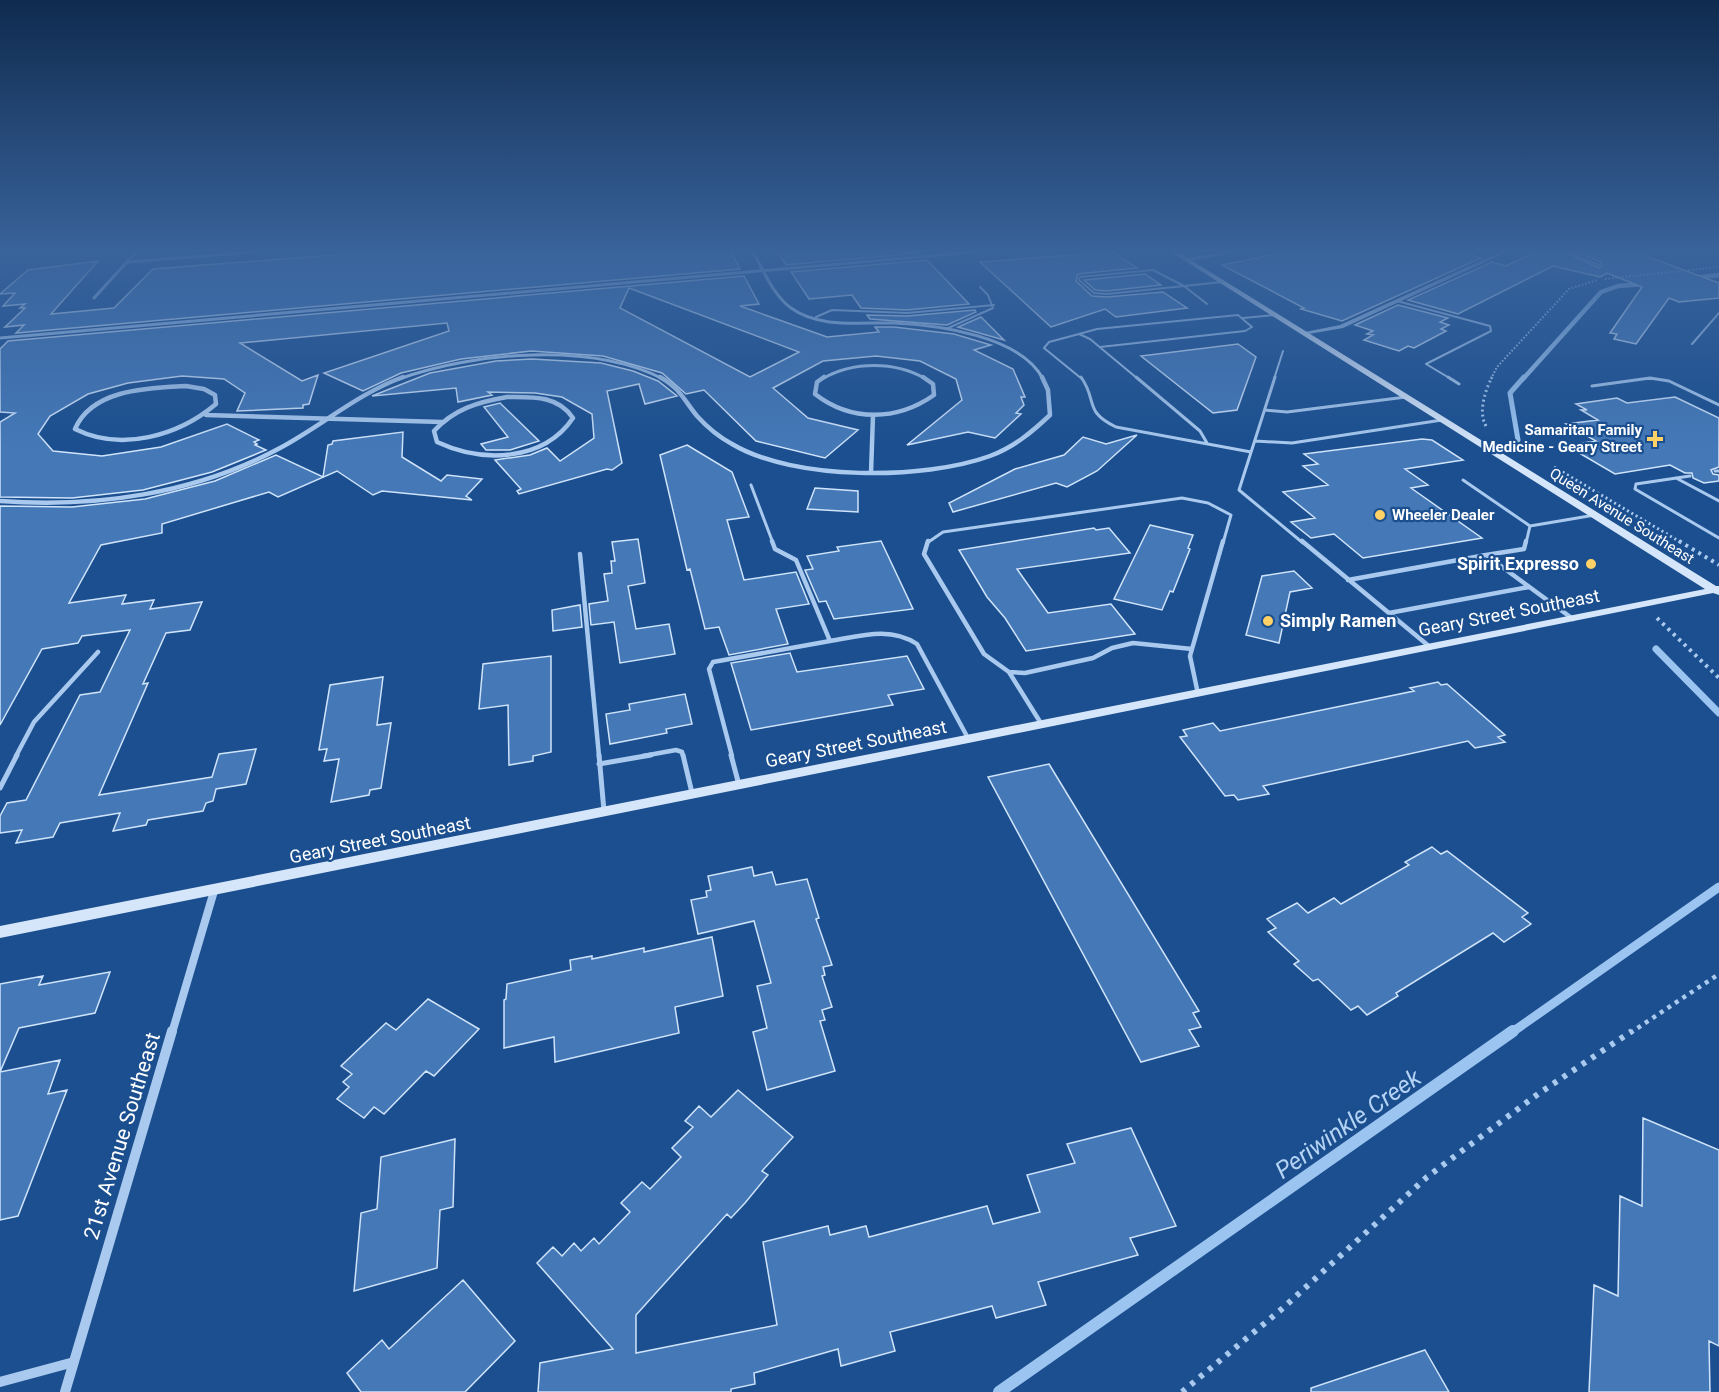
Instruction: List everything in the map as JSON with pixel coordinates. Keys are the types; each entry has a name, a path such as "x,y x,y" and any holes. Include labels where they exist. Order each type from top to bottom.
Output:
{"main road":[{"name":"Queen Avenue Southeast","path":"1277,317 1717,590"},
{"name":"Geary Street Southeast","path":"0,932 1717,590"}],"street":[{"path":"0,338 240,317"},
{"path":"0,501 68,502 130,496 229,471 273,452 354,400 411,376 478,361 542,356 573,357 633,366 680,390 693,411 716,434 745,451 792,464 842,472 920,472 971,463 1017,444 1040,429 1050,415 1047,386 1031,363 1006,348 978,336 945,329 895,323 842,322 816,317"},
{"path":"1303,333 1341,327 1363,317"},
{"path":"876,365 901,368 921,374 933,384 934,395 922,405 901,413 873,415 846,412 825,404 815,394 817,382 830,373 840,370 876,365"},
{"path":"206,415 216,404 215,395 204,389 186,386 161,387 134,391 99,404 76,419 75,429 85,436 105,440 131,439 160,434 187,425 206,415 442,422 456,411 482,401 507,397 554,400 568,408 573,418 568,430 553,441 530,450 501,455 474,455 451,451 437,442 434,431 442,422"},
{"path":"871,473 873,415"},
{"name":"21st Avenue Southeast","path":"65,1392 214,891"},
{"path":"0,1382 74,1362"}],"lane":[{"path":"945,329 973,317"},
{"path":"1218,317 1097,329 1049,342 1044,348 1078,373 1088,387 1091,405 1099,419 1116,427 1207,442 1251,452"},
{"path":"1243,318 1254,317"},
{"path":"1456,317 1490,326 1491,332 1426,364 1459,384"},
{"path":"1692,344 1716,317"},
{"path":"1100,347 1245,331 1252,327 1243,318"},
{"path":"1079,334 1100,347 1200,431 1207,442"},
{"path":"1283,351 1239,490 1431,647"},
{"path":"1592,386 1650,378 1669,381 1719,405"},
{"path":"1265,410 1287,412 1406,397"},
{"path":"1255,441 1292,443 1442,420"},
{"path":"1690,476 1636,484 1635,489 1719,538"},
{"path":"1676,478 1719,501"},
{"path":"1463,480 1530,526 1595,515"},
{"path":"751,485 775,549 795,560 830,641"},
{"path":"1042,725 1009,672 984,654 924,554 925,545 930,538 943,532 1182,498 1220,506 1231,515 1190,656 1197,694"},
{"path":"1348,580 1524,549 1530,526"},
{"path":"580,554 604,813"},
{"path":"1486,555 1573,619"},
{"path":"1389,613 1529,587"},
{"path":"739,786 710,669 713,662 724,659 830,641 894,633 908,636 917,644 969,740"},
{"path":"1009,672 1025,672 1093,658 1112,648 1133,643 1192,649"},
{"path":"0,788 34,722 98,652"},
{"path":"599,764 676,750 681,752 693,795"}],"path":[{"path":"1644,605 1719,678"},
{"path":"1182,1392 1283,1308 1426,1177 1538,1094 1719,974"}],"building":[{"path":"16,317 197,317 16,333 24,325 5,327"},
{"path":"280,317 637,317 750,377 799,352 706,317 771,317 827,337 879,332 875,327 894,327 954,334 991,345 974,350 1013,369 1025,397 1021,397 1024,405 1016,413 1021,414 995,438 968,432 907,445 962,400 956,379 920,361 876,356 823,361 773,388 808,418 858,430 825,458 756,441 704,390 686,394 662,373 603,356 531,351 461,359 401,373 363,391 324,373 449,331 447,323 240,343 302,381 318,375 309,404 303,405 303,408 237,411 245,393 224,379 182,376 128,383 88,394 50,416 38,434 53,451 102,456 161,447 227,424 259,440 254,442 257,444 255,445 266,450 212,472 143,490 72,498 0,497 0,422 15,413 0,412 0,349 8,341"},
{"path":"868,317 965,317 947,325 870,319"},
{"path":"981,317 1004,340 958,327"},
{"path":"1040,317 1081,317 1051,327"},
{"path":"1328,317 1351,317 1342,321"},
{"path":"1372,317 1444,317 1448,318 1440,322 1449,325 1441,329 1446,331 1414,348 1408,346 1399,351 1364,340 1373,335 1367,334 1373,331 1355,325"},
{"path":"1621,317 1655,317 1636,344 1614,339 1617,334 1610,333"},
{"path":"1238,344 1256,357 1237,410 1213,413 1141,356"},
{"path":"532,359 601,363 633,371 658,381 677,396 645,404 639,384 607,391 622,463 612,470 607,469 519,494 517,491 521,489 495,460 530,455 547,448 560,461 594,438 592,414 562,397 535,393 488,392 492,395 458,402 456,388 372,396 430,373 496,361"},
{"name":"Samaritan Family Medicine - Geary Street","path":"1675,397 1719,418 1719,467 1711,470 1713,474 1719,475 1719,481 1704,483 1693,478 1692,473 1685,473 1670,465 1615,474 1574,450 1584,449 1576,444 1596,441 1566,424 1598,420 1581,410 1587,410 1576,404 1617,398 1627,403"},
{"path":"500,403 539,441 510,450 486,450 481,444 508,437 484,407"},
{"path":"403,432 402,457 441,481 447,475 482,479 466,496 472,500 382,491 373,495 337,471 278,497 269,492 162,524 162,533 101,545 69,603 126,595 122,604 154,600 150,609 202,602 190,630 166,633 143,684 148,683 99,795 212,777 219,754 256,749 246,784 216,789 213,801 206,803 203,811 148,820 146,825 113,831 120,813 60,823 53,837 16,843 22,830 0,833 0,816 7,803 26,800 80,695 100,692 130,630 82,636 78,643 42,649 0,725 0,506 72,507 145,499 215,481 276,455 323,477 328,445 333,441"},
{"path":"1137,435 1097,471 1067,487 1056,483 953,512 949,503 1015,469 1064,455 1083,437 1106,444"},
{"name":"Wheeler Dealer","path":"1422,439 1432,440 1463,460 1405,469 1428,485 1411,488 1482,538 1363,558 1334,534 1311,538 1291,522 1315,518 1283,492 1328,485 1303,466 1318,464 1304,454"},
{"path":"687,445 732,472 749,517 727,520 744,580 796,572 809,604 776,609 788,644 729,655 719,627 705,629 690,569 687,570 660,455"},
{"path":"815,488 858,491 858,512 807,509"},
{"path":"1150,525 1193,535 1188,548 1190,549 1173,592 1170,591 1162,610 1114,599"},
{"path":"1094,528 1096,530 1109,528 1130,553 1017,569 1048,613 1111,604 1135,634 1026,651 1005,618 987,597 959,550"},
{"path":"638,539 645,583 628,586 636,629 669,624 675,654 620,663 614,622 591,625 589,604 608,601 604,574 612,573 611,561 615,561 612,542"},
{"path":"881,541 913,609 834,619 826,601 819,602 805,570 813,569 807,556 839,551 837,547"},
{"path":"1294,571 1312,588 1290,592 1279,643 1246,635 1262,576"},
{"path":"580,605 582,627 553,631 552,610"},
{"path":"790,653 797,672 907,656 924,689 888,695 893,705 751,730 731,663"},
{"path":"551,656 551,752 533,756 533,761 509,765 508,705 479,709 483,664"},
{"path":"383,677 377,725 391,723 381,788 370,790 369,795 331,802 339,759 324,761 327,749 319,750 330,685"},
{"path":"1438,682 1441,685 1447,684 1505,735 1498,737 1505,742 1475,748 1468,741 1263,786 1269,794 1238,800 1234,795 1225,796 1180,737 1187,736 1183,730 1213,723 1220,731 1414,691 1410,688"},
{"path":"685,694 692,724 666,729 667,733 610,744 606,714 630,710 629,704"},
{"path":"1049,764 1199,1011 1193,1013 1201,1027 1189,1030 1199,1046 1141,1062 988,777"},
{"path":"1432,847 1441,854 1447,851 1528,913 1522,917 1531,924 1504,942 1493,933 1396,993 1398,996 1367,1015 1358,1006 1351,1010 1318,979 1313,981 1294,964 1299,961 1268,932 1276,928 1267,919 1297,903 1308,913 1334,898 1341,904 1409,865 1405,862"},
{"path":"752,867 754,876 772,872 776,885 807,879 819,918 816,919 832,965 823,967 825,975 822,976 832,1007 822,1010 825,1020 820,1021 835,1071 767,1090 753,1032 767,1028 757,986 771,983 754,921 698,934 691,900 707,897 706,891 711,890 708,876"},
{"path":"712,937 723,996 675,1007 679,1033 555,1062 554,1037 504,1048 504,1000 507,984 571,970 570,960 592,956 592,959 644,948 644,952"},
{"path":"110,972 95,1013 19,1028 0,1072 0,984 43,976 39,985"},
{"path":"428,999 479,1029 434,1076 426,1071 384,1114 374,1107 364,1118 337,1099 349,1087 343,1082 352,1074 341,1066 386,1023 396,1030"},
{"path":"60,1060 48,1094 67,1090 18,1216 0,1220 0,1072"},
{"path":"738,1090 793,1137 762,1171 768,1175 745,1203 731,1218 727,1214 636,1315 636,1353 777,1325 763,1242 828,1226 830,1235 866,1226 869,1237 987,1206 993,1224 1040,1212 1027,1175 1075,1163 1067,1144 1131,1128 1176,1226 1130,1238 1138,1255 1038,1282 1046,1305 996,1318 992,1306 890,1332 895,1351 841,1366 838,1349 754,1373 755,1384 731,1389 731,1392 538,1392 540,1363 613,1349 537,1263 553,1247 562,1256 574,1243 581,1251 594,1238 599,1244 630,1212 621,1203 642,1182 650,1189 681,1157 672,1148 693,1127 685,1121 699,1106 711,1117"},
{"path":"1643,1118 1719,1150 1719,1346 1709,1341 1710,1392 1589,1392 1594,1285 1618,1296 1620,1196 1642,1206"},
{"path":"455,1139 453,1207 440,1210 437,1268 354,1291 361,1213 377,1209 381,1157"},
{"path":"463,1280 515,1341 465,1392 361,1392 347,1373 382,1340 389,1349"},
{"path":"1425,1350 1449,1392 1311,1392 1311,1388"}],"waterway":[{"name":"Periwinkle Creek","path":"1523,379 1579,317"},
{"name":"Periwinkle Creek","path":"1518,440 1510,393 1524,377"},
{"name":"Periwinkle Creek","path":"1656,649 1719,713"},
{"name":"Periwinkle Creek","path":"1511,1033 1719,887"},
{"name":"Periwinkle Creek","path":"999,1392 1513,1031"}],"place":[{"name":"Samaritan Family Medicine - Geary Street","path":"1655,439"},
{"name":"Wheeler Dealer","path":"1380,515"},
{"name":"Spirit Expresso","path":"1591,564"},
{"name":"Simply Ramen","path":"1268,621"}]}
